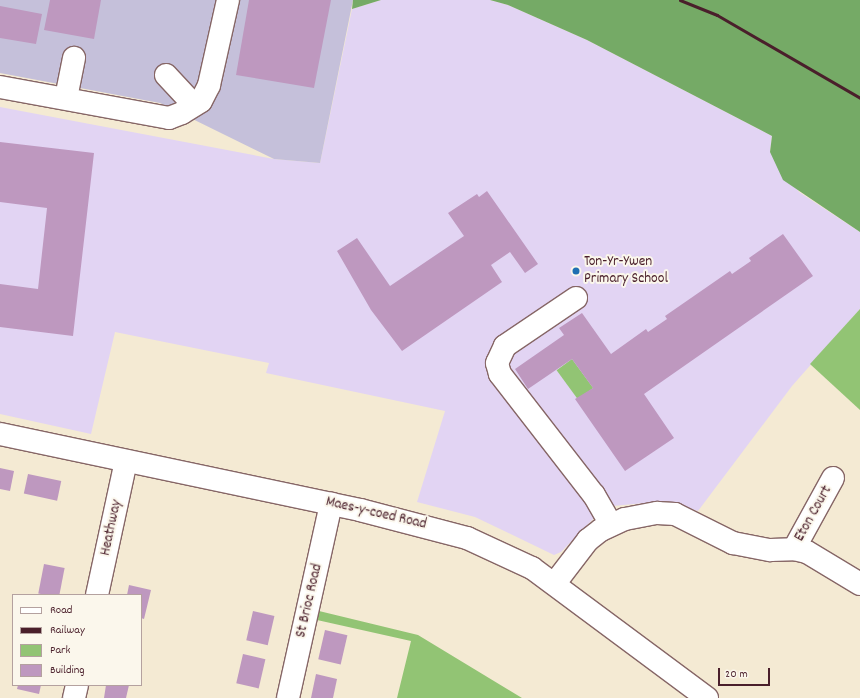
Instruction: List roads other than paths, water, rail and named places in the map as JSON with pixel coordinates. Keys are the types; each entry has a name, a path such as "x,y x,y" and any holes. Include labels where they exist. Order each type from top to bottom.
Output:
{"street":[{"path":"0,87 170,118 201,101 209,85 228,0"},
{"path":"66,98 74,58"},
{"path":"166,75 194,105"},
{"path":"576,298 505,346 497,363 500,374 594,495 611,525"},
{"name":"Maes-y-coed Road","path":"0,434 331,504 438,528 467,538 521,561 555,583 707,698"},
{"name":"Heathway","path":"97,594 126,461"},
{"name":"Eton Court","path":"794,549 833,478"},
{"name":"St Brioc Road","path":"288,698 331,504"},
{"name":"Eton Court","path":"555,583 588,540 611,525 657,513 675,514 733,543 770,550 794,549 819,558 860,584"},
{"path":"74,698 77,686"}],"railway":[{"path":"680,0 717,15 860,98"}],"place":[{"name":"Ton-Yr-Ywen Primary School","path":"576,271"}]}
